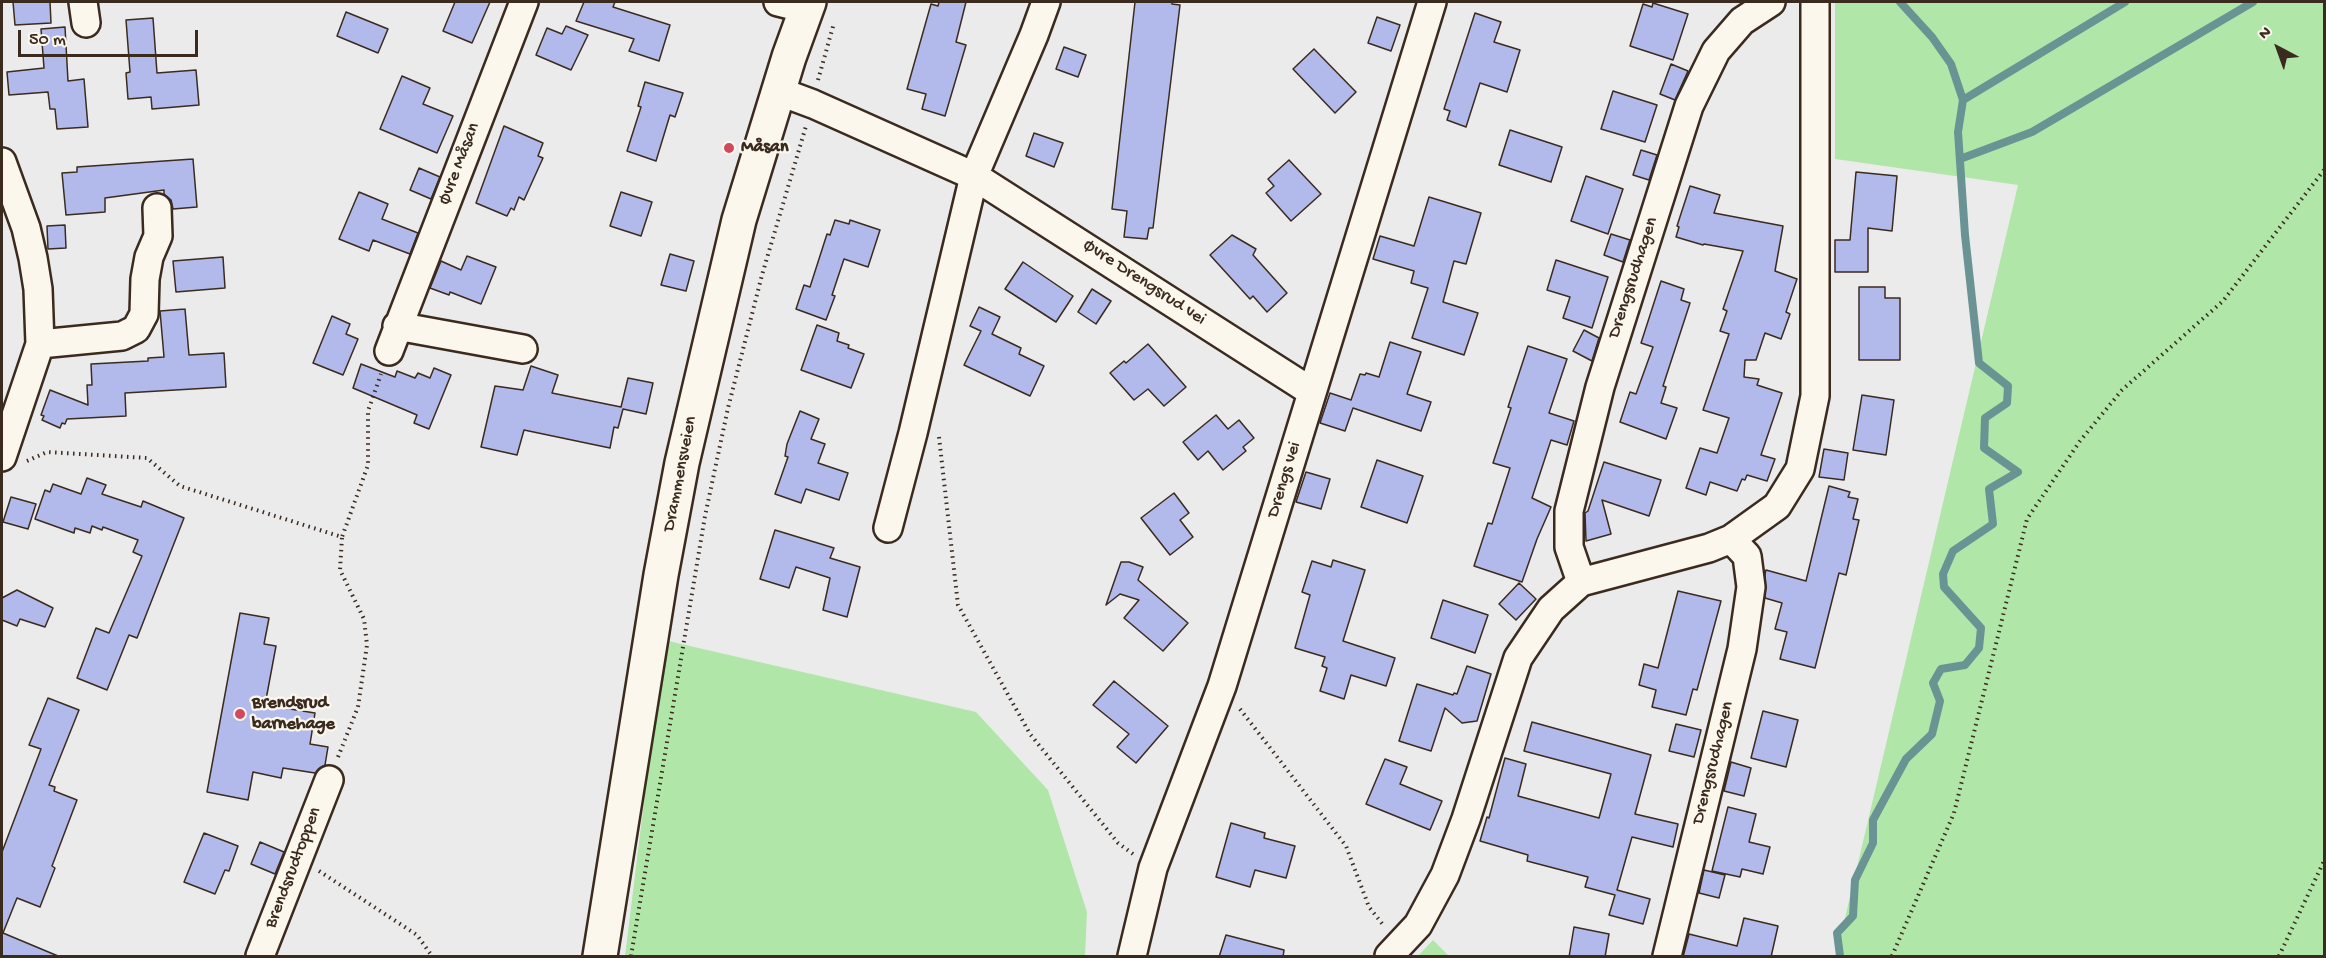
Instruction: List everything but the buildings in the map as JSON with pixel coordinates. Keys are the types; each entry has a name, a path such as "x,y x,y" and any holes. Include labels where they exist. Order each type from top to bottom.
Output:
{"main road":[{"name":"Drammensveien","path":"600,957 661,575 682,463 739,220 778,91 807,6"}],"street":[{"name":"Øvre Måsan","path":"393,339 524,2"},
{"path":"888,528 974,176 1034,36 1046,2"},
{"name":"Drengs vei","path":"1132,957 1153,868 1222,686 1432,2"},
{"name":"Drengsrudhagen","path":"1581,582 1569,546 1569,511 1599,387 1689,106 1716,51 1742,21 1771,2"},
{"path":"1394,951 1418,925 1445,875 1466,819 1518,658 1551,609 1581,582 1709,548 1731,539 1777,506 1800,469 1815,396 1815,2"},
{"name":"Øvre Drengsrud vei","path":"778,91 813,104 974,176 1312,392"},
{"path":"2,162 26,228 33,258 38,289 40,344 11,461"},
{"path":"40,344 122,336 136,329 144,314 145,279 149,257 158,236 157,208"},
{"path":"393,339 523,349"},
{"name":"Drengsrudhagen","path":"1667,957 1742,649 1751,587 1747,556 1731,539"},
{"name":"Brendsrudtoppen","path":"260,957 329,780"}],"path":[{"path":"807,6 816,89"},
{"path":"631,957 705,516 728,408 762,275 808,120"},
{"path":"1892,957 1954,813 2027,519 2080,441 2122,390 2223,301 2325,170"},
{"path":"329,780 358,707 367,645 364,618 340,570 342,537 368,465 368,411 393,339"},
{"path":"938,431 958,605 1030,734 1118,843 1153,868"},
{"path":"11,461 47,452 147,458 180,486 342,537"},
{"path":"1222,686 1347,846 1369,907 1394,951"},
{"path":"298,858 417,935 432,957"},
{"path":"2279,957 2325,861"}],"green space":[{"path":"1835,2 2324,2 2324,956 1836,956 2018,185 1835,159"},
{"path":"664,640 976,712 1048,790 1087,912 1085,956 625,956"},
{"path":"1433,940 1449,956 1418,956"}],"waterway":[{"path":"1840,956 1837,933 1853,916 1855,880 1873,843 1873,820 1906,759 1932,734 1940,701 1933,683 1941,669 1965,665 1979,648 1981,628 1944,587 1943,574 1953,551 1993,524 1989,489 2018,472 1984,448 1985,418 2007,403 2008,386 1979,363 1965,235 1958,132 1963,100 1951,64 1932,37 1900,2"},
{"path":"1963,100 2125,2"},
{"path":"1960,159 2032,132 2253,2"}],"place":[{"name":"Måsan","path":"729,148"},
{"name":"Brendsrud barnehage","path":"240,714"}]}
